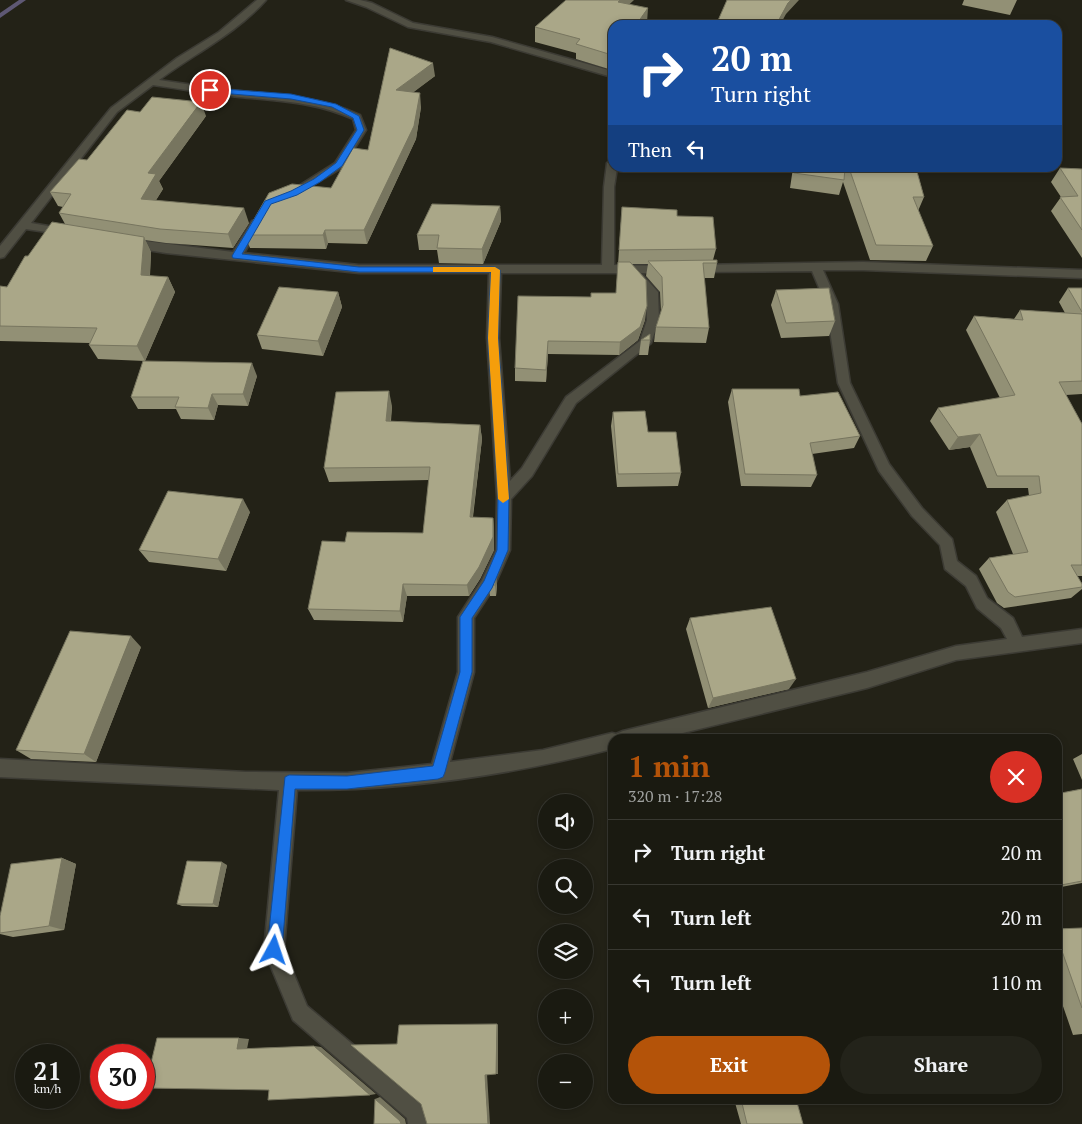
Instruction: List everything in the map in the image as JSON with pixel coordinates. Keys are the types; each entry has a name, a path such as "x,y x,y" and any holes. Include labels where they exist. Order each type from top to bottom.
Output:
{"street":[{"path":"0,254 114,110 180,60 222,34 262,0"},
{"path":"350,0 369,5 411,25 492,40 608,73"},
{"path":"151,82 242,94 291,97 334,106 357,117 361,130 339,165 294,193 276,198"},
{"path":"608,270 611,172"},
{"path":"236,256 264,210"},
{"path":"24,225 80,235"},
{"path":"118,241 166,249 359,269 632,270 863,266 1082,274"},
{"path":"816,267 832,304 844,383 884,467 918,512 947,543 950,564 971,580 982,603 1007,623 1018,646"},
{"path":"438,772 466,672 466,617 488,584 503,550 504,497 493,338 495,270"},
{"path":"504,497 527,472 571,400 645,343 653,320 652,292 632,270"},
{"path":"644,734 867,680 956,653 1082,636"},
{"path":"0,768 289,782 347,782 543,758 608,742"},
{"path":"289,782 274,950 300,1013 416,1112 419,1124"}],"building":[{"path":"566,0 620,0 618,2 648,8 640,20 608,20 608,54 576,44 580,39 535,27"},
{"path":"727,0 791,0 779,20 718,20"},
{"path":"390,48 433,63 396,90 420,93 414,126 364,230 325,230 323,235 245,235 269,193 292,184 331,188 353,148 368,150"},
{"path":"152,97 201,102 148,173 156,174 141,199 244,208 228,234 160,229 59,213 71,194 50,192 79,159 87,160 127,110 140,112"},
{"path":"1062,168 1082,169 1082,230 1060,197 1078,196 1062,171"},
{"path":"794,172 845,172 844,180"},
{"path":"850,172 917,172 924,197 913,197 933,246 876,245"},
{"path":"432,204 500,206 482,249 437,248 439,235 417,235"},
{"path":"622,207 677,210 677,216 713,217 716,249 619,250"},
{"path":"52,222 144,237 141,275 168,277 137,346 89,345 97,328 0,326 0,286 7,287 25,256 28,256"},
{"path":"717,260 717,263 703,263 709,328 656,327 663,305 662,277 648,261"},
{"path":"618,262 630,262 646,280 647,306 640,327 620,342 548,341 546,370 515,368 518,296 591,297 591,293 616,293"},
{"path":"279,287 338,292 318,341 257,335"},
{"path":"829,288 835,321 786,323 776,290"},
{"path":"1068,288 1082,288 1082,312"},
{"path":"1020,310 1082,314 1082,381 1059,382 1082,424 1082,565 1071,565 1082,587 1015,597 1008,592 989,558 1028,552 1007,500 1041,493 1039,476 997,476 980,434 958,437 938,408 1015,395 974,316 1023,320"},
{"path":"650,334 650,340 641,340"},
{"path":"143,361 252,363 243,394 212,394 208,408 175,407 179,397 131,397"},
{"path":"732,389 799,389 800,396 838,392 860,436 810,443 817,475 745,474"},
{"path":"389,391 386,421 480,425 470,517 493,518 493,537 479,567 467,585 403,584 400,611 308,609 322,541 345,542 347,532 423,533 430,467 324,468 336,392"},
{"path":"645,411 648,432 676,432 681,473 618,474 613,412"},
{"path":"168,491 243,499 218,559 139,550"},
{"path":"496,573 495,585 489,585"},
{"path":"771,607 796,679 713,698 690,618"},
{"path":"70,631 131,636 84,754 16,750"},
{"path":"1082,789 1082,881 1062,885 1062,793"},
{"path":"62,858 49,926 0,933 0,916 11,864"},
{"path":"187,861 222,862 213,904 177,904"},
{"path":"1082,928 1082,1008 1062,951 1062,929"},
{"path":"497,1024 496,1074 485,1075 488,1124 427,1124 421,1104 351,1045 397,1044 399,1025"},
{"path":"157,1038 239,1038 237,1049 314,1046 370,1095 268,1100 269,1090 155,1088 155,1046"},
{"path":"375,1099 400,1121 401,1124 374,1124"},
{"path":"742,1104 797,1104 803,1124 747,1124"}],"waterway":[{"path":"0,16 23,0"}],"slow traffic":[{"path":"436,270 495,270 493,338 503,499"}],"route":[{"path":"210,90 291,97 334,106 357,117 361,130 339,165 294,193 276,198 268,203 236,256 359,269 495,270 493,338 504,497 503,550 488,584 466,617 466,672 438,772 347,782 289,782 274,950"}]}
